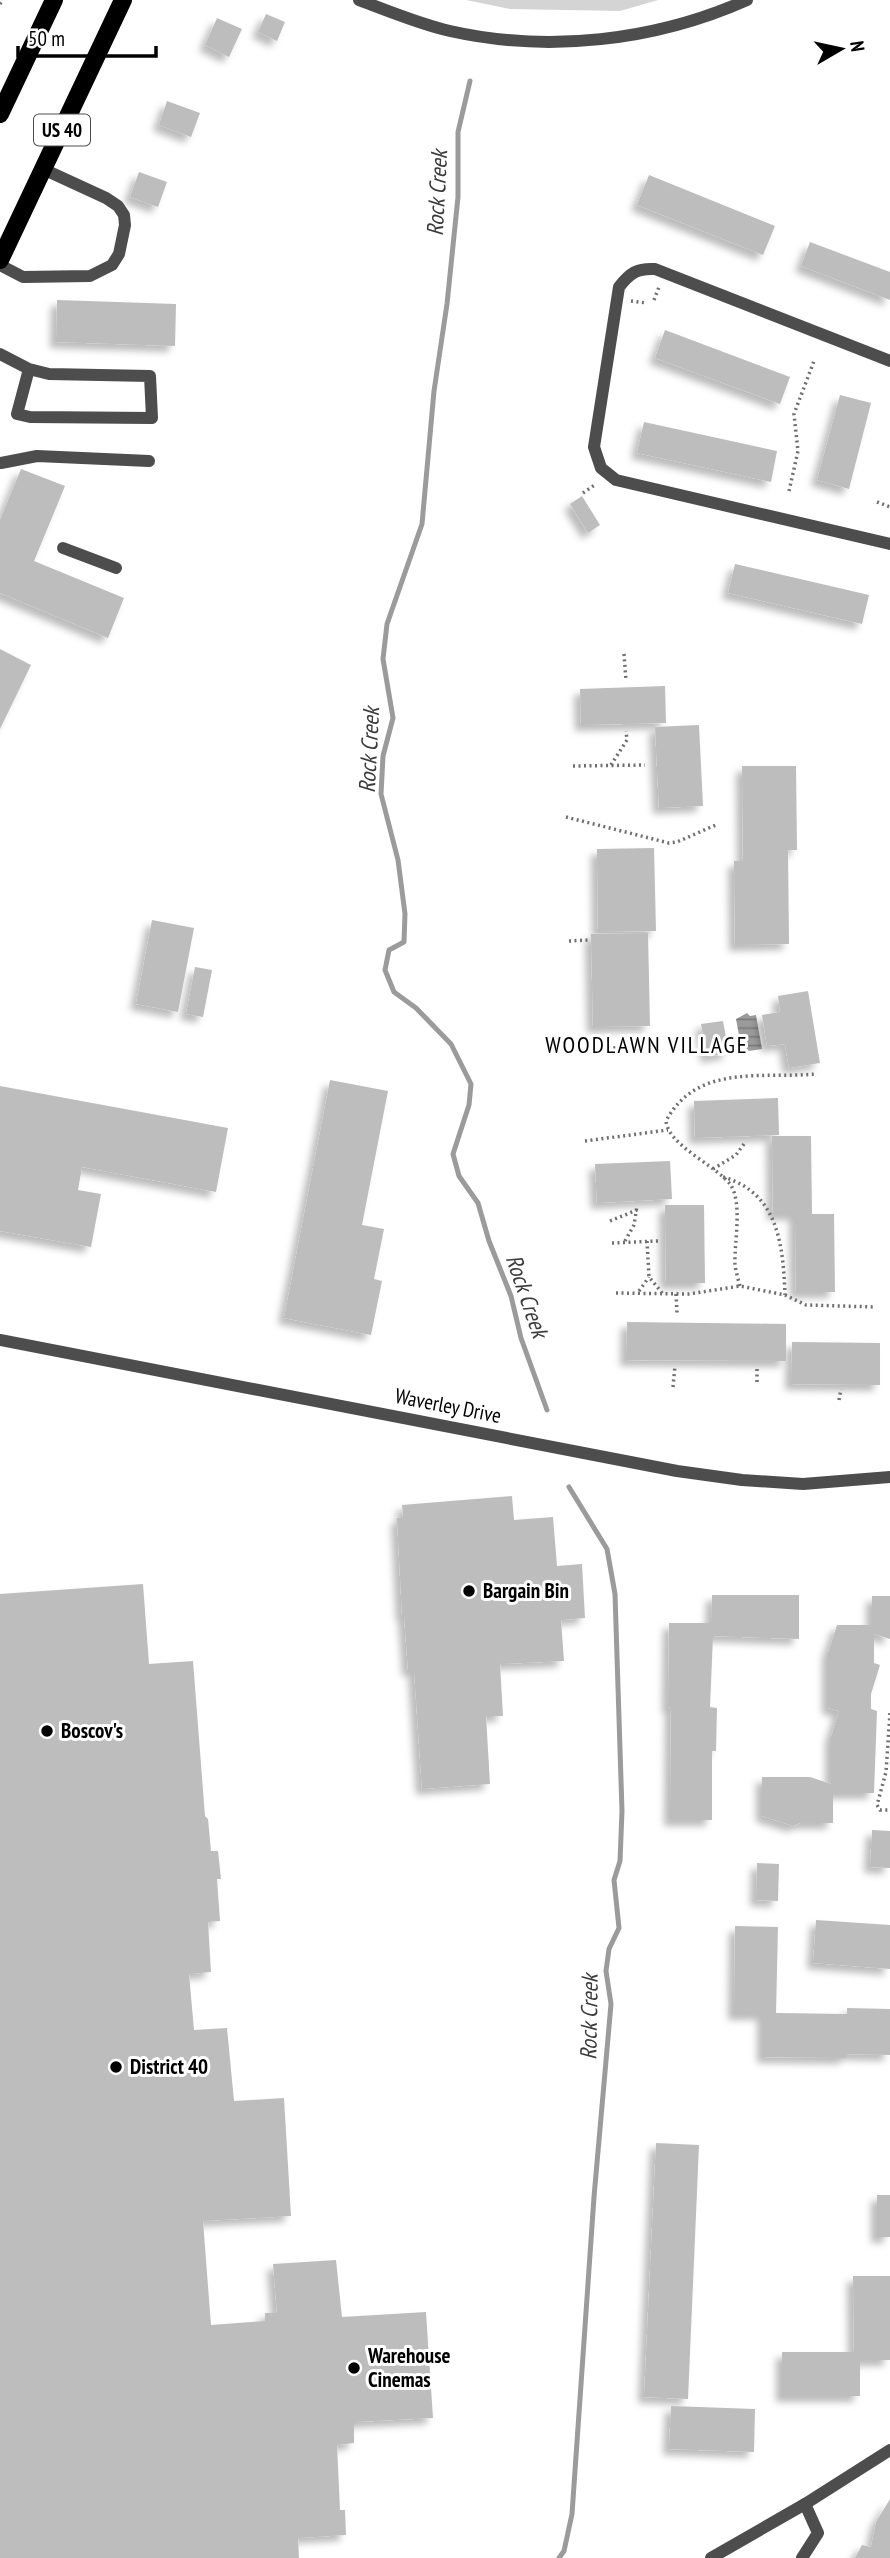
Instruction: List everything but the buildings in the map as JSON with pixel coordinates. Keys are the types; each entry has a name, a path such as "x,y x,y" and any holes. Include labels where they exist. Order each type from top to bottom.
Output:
{"main road":[{"name":"US 40","path":"0,114 54,0"},
{"name":"US 40","path":"0,260 123,0"},
{"path":"0,88 20,72"}],"street":[{"path":"359,0 450,31 507,39 576,43 690,22 747,0"},
{"path":"0,265 23,277 90,276 103,272 119,254 125,225 124,215 118,206 43,169"},
{"path":"890,361 655,269 641,268 629,273 619,287 594,447 601,468 617,480 890,544"},
{"path":"0,354 29,369 49,374 150,376 152,418 30,417 17,414 29,369"},
{"path":"1,463 37,456 149,461"},
{"path":"63,548 116,568"},
{"name":"Waverley Drive","path":"0,1340 677,1471 742,1480 803,1484 890,1477"},
{"path":"710,2558 805,2504 890,2450"},
{"path":"802,2558 818,2533 805,2504"}],"path":[{"path":"654,300 660,282"},
{"path":"629,300 646,303"},
{"path":"789,491 798,450 794,414 814,361"},
{"path":"583,493 598,483"},
{"path":"877,502 890,507"},
{"path":"624,654 626,680"},
{"path":"611,765 627,740 626,731"},
{"path":"573,766 645,765"},
{"path":"566,817 669,843 718,824"},
{"path":"569,941 588,940"},
{"path":"586,1051 630,1046 636,1040 637,1033"},
{"path":"740,1286 736,1267 736,1198 730,1184 668,1130 666,1121 680,1100 713,1081 747,1076 816,1074"},
{"path":"585,1141 668,1130"},
{"path":"713,1170 736,1155 744,1144"},
{"path":"721,1176 751,1189 765,1207 781,1240 785,1296"},
{"path":"610,1221 637,1208 632,1232 624,1242"},
{"path":"646,1241 649,1277 663,1294"},
{"path":"612,1243 658,1241"},
{"path":"637,1292 649,1277"},
{"path":"616,1293 676,1294 740,1286 785,1296 806,1305 876,1307"},
{"path":"676,1294 677,1312"},
{"path":"673,1387 675,1366"},
{"path":"757,1369 757,1382"},
{"path":"839,1400 841,1390"},
{"path":"890,1713 886,1772 877,1805 880,1810 890,1810"}],"shaded area":[{"path":"466,0 658,0 620,11 510,9"},
{"path":"747,1013 750,1016 756,1015 762,1049 742,1052 736,1019"}],"waterway":[{"name":"Rock Creek","path":"470,81 458,132 458,197 447,304 434,391 422,524 387,624 383,659 393,718 383,756 381,794 398,860 405,914 404,942 389,950 385,970 394,992 416,1008 451,1044 471,1084 469,1105 453,1154 459,1176 478,1203 547,1410"},
{"name":"Rock Creek","path":"559,2558 564,2551 572,2514 594,2197 611,2004 606,1971 609,1949 619,1928 614,1880 620,1861 622,1811 615,1594 607,1549 569,1487"}],"place":[{"name":"Bargain Bin","path":"469,1591"},
{"name":"Boscov's","path":"47,1731"},
{"name":"District 40","path":"116,2067"},
{"name":"Warehouse Cinemas","path":"354,2368"}],"district":[{"name":"WOODLAWN VILLAGE","path":"647,1045"}]}
